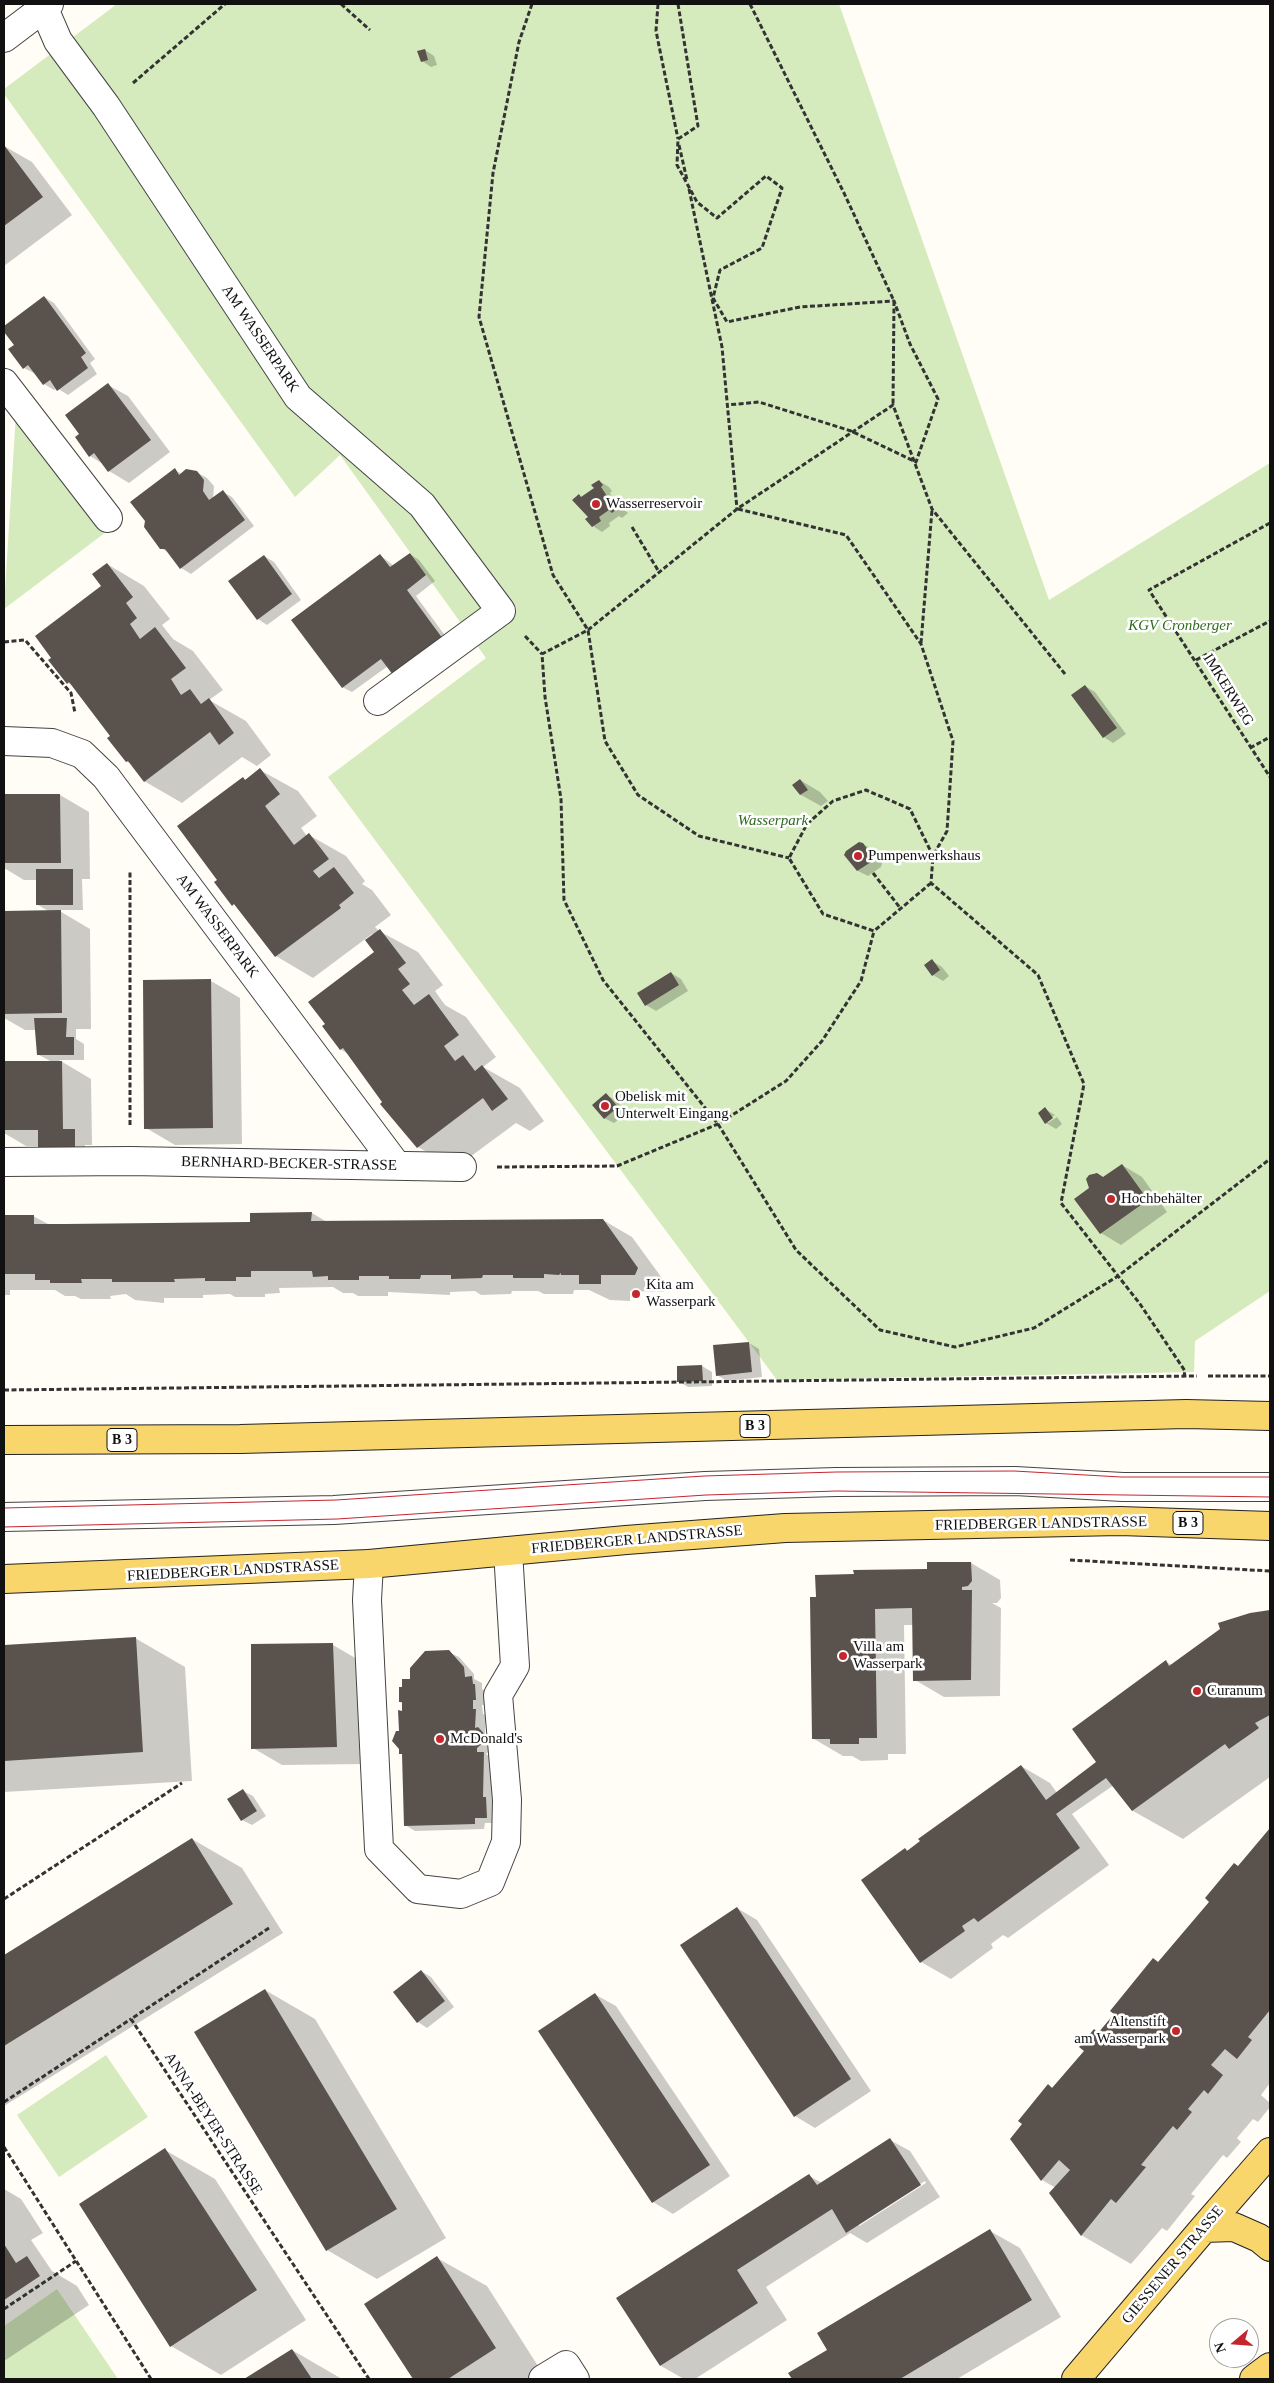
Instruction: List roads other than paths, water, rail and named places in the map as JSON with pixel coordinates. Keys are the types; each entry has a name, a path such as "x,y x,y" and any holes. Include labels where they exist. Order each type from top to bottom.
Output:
{"main road":[{"name":"B 3","path":"4,1440 240,1439 1186,1414 1270,1416"},
{"name":"FRIEDBERGER LANDSTRASSE","path":"4,1579 369,1564 785,1528 1120,1521 1270,1526"},
{"name":"GIESSENER STRASSE","path":"1076,2379 1270,2152"},
{"path":"1204,2228 1234,2227 1259,2238 1270,2247"},
{"path":"1254,2379 1270,2367"}],"street":[{"path":"4,38 45,5"},
{"name":"AM WASSERPARK","path":"45,5 58,40 106,106 298,397 422,506 501,611 378,701"},
{"path":"4,382 108,518"},
{"name":"AM WASSERPARK","path":"4,741 52,743 82,754 106,777 397,1166"},
{"name":"BERNHARD-BECKER-STRASSE","path":"4,1162 130,1161 462,1166"},
{"path":"4,1517 334,1510 705,1486 836,1482 1015,1481 1123,1487 1270,1487"},
{"path":"369,1564 367,1600 379,1849 418,1889 462,1894 490,1882 506,1842 507,1800 498,1695 515,1666 508,1551"},
{"path":"543,2379 566,2365 575,2379"}],"tram line":[{"path":"4,1508 336,1500 704,1476 836,1472 1014,1471 1121,1477 1270,1477"},
{"path":"4,1527 337,1519 706,1495 837,1491 1270,1497"}],"place":[{"name":"Wasserreservoir","path":"596,504"},
{"name":"Pumpenwerkshaus","path":"858,856"},
{"name":"Obelisk mit Unterwelt Eingang","path":"605,1106"},
{"name":"Hochbehälter","path":"1111,1199"},
{"name":"Kita am Wasserpark","path":"636,1294"},
{"name":"Villa am Wasserpark","path":"843,1656"},
{"name":"Curanum","path":"1197,1691"},
{"name":"McDonald's","path":"440,1739"},
{"name":"Altenstift am Wasserpark","path":"1176,2031"}],"park label":[{"name":"KGV Cronberger","path":"1180,626"},
{"name":"Wasserpark","path":"773,821"}]}
